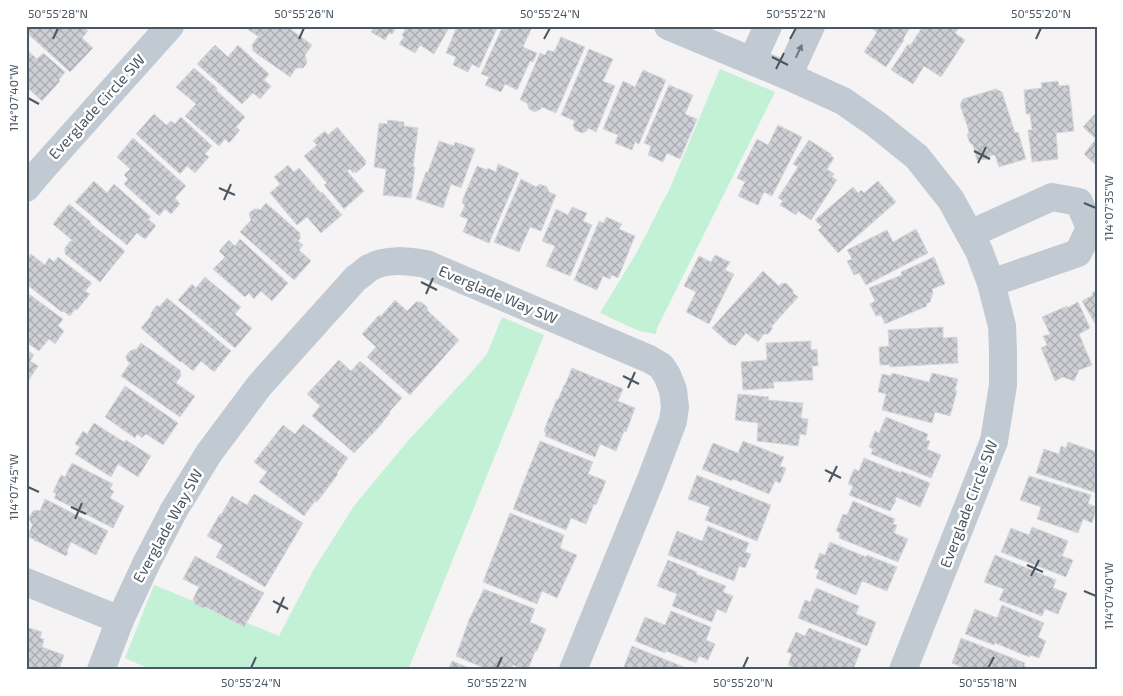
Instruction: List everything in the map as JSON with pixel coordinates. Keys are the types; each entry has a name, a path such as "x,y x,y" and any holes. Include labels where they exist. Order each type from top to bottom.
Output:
{"street":[{"name":"Everglade Circle SW","path":"26,188 170,26"},
{"name":"Everglade Circle SW","path":"668,26 843,101 876,124 917,157 951,200 979,251 991,283 1002,326 1003,351 1003,385 994,441 903,670"},
{"path":"752,62 768,26"},
{"path":"788,76 811,26"},
{"path":"970,234 1052,197 1079,202 1090,228 1078,253 991,283"},
{"name":"Everglade Way SW","path":"101,670 120,620 146,562 174,510 209,453 259,386 356,278 370,268 384,262 410,261 426,264 649,359 661,366 673,390 675,407 672,421 651,479 573,670"},
{"path":"26,582 120,620"}],"green space":[{"path":"720,69 775,92 657,328 656,334 639,331 600,313 637,252 670,188"},
{"path":"502,317 544,335 408,670 152,670 125,658 154,585 279,636 314,569 354,506 407,442 487,354"}],"building":[{"path":"26,26 88,26 85,29 88,31 82,38 93,48 70,72 26,32"},
{"path":"243,26 286,26 312,45 305,55 307,63 303,68 296,68 290,77 253,51 252,45 259,37"},
{"path":"375,26 397,26 392,34 389,33 385,40 371,32"},
{"path":"407,26 450,26 434,54 420,45 415,53 399,44 404,37 402,35"},
{"path":"457,26 498,26 479,68 472,64 468,72 453,65 456,57 446,53"},
{"path":"503,26 532,27 523,47 537,53 533,62 530,61 517,90 505,84 501,92 485,85 489,77 481,74"},
{"path":"868,26 911,26 886,67 864,52 877,32"},
{"path":"923,26 956,26 959,28 955,33 965,40 941,77 924,66 913,84 891,70 908,44 910,46"},
{"path":"561,37 585,47 556,113 542,107 535,112 529,109 527,103 520,100 540,53 545,55 548,50 554,52"},
{"path":"215,45 228,57 238,45 269,74 264,80 271,86 260,99 253,93 242,104 197,64"},
{"path":"26,49 37,59 43,53 65,72 60,81 42,101 26,86"},
{"path":"589,49 613,59 603,81 615,86 596,132 588,128 587,131 582,133 575,130 573,125 575,121 561,115"},
{"path":"194,68 217,88 216,90 245,117 236,127 240,130 229,143 225,139 219,146 185,116 196,104 176,87"},
{"path":"643,70 666,80 639,144 635,142 632,150 615,143 618,135 603,129 623,81 635,87"},
{"path":"1058,81 1059,86 1069,85 1074,131 1056,133 1058,159 1032,162 1028,130 1032,130 1030,114 1026,114 1024,90 1042,88 1041,83"},
{"path":"669,85 693,95 685,114 697,119 680,159 667,153 663,162 648,155 651,146 644,143"},
{"path":"996,89 1002,92 1015,133 1018,132 1026,159 999,167 995,155 990,156 989,159 977,160 973,145 970,143 967,135 969,131 960,105 963,99"},
{"path":"1097,112 1097,166 1084,154 1096,139 1083,127"},
{"path":"154,114 166,125 171,121 175,124 181,117 212,146 205,154 209,157 195,173 187,166 180,174 136,134"},
{"path":"388,120 404,122 404,126 418,128 411,198 383,195 386,169 374,167 379,123 387,124"},
{"path":"778,125 802,137 772,196 764,192 758,205 738,196 745,182 737,178 757,139 768,145"},
{"path":"337,127 366,161 366,164 356,173 354,171 353,173 350,169 347,171 364,191 344,209 324,185 327,183 304,156 317,145 313,141 325,131 328,135"},
{"path":"133,138 186,186 175,198 180,204 171,214 165,209 159,216 124,184 128,179 124,175 130,169 117,157"},
{"path":"809,140 834,158 827,169 834,174 832,177 837,180 811,220 798,211 796,215 780,205 783,201 778,198 798,167 793,164"},
{"path":"439,141 454,146 455,142 475,149 461,188 451,184 443,208 416,199"},
{"path":"498,164 519,173 489,243 463,232 468,219 460,216 465,205 462,201 477,166 496,172"},
{"path":"288,165 294,172 299,168 342,215 321,233 307,217 297,225 270,193 280,184 274,177"},
{"path":"521,179 536,187 540,184 547,187 549,192 556,195 541,231 530,227 519,252 494,242"},
{"path":"94,181 107,193 114,184 151,217 148,219 156,226 145,239 137,233 127,245 75,202"},
{"path":"878,181 896,202 838,253 818,230 822,227 815,220 853,187 858,193 861,190 864,193"},
{"path":"266,203 300,233 298,241 303,245 299,250 311,261 294,280 240,232 251,220 249,213 254,209 260,210"},
{"path":"69,204 125,251 100,282 65,254 65,248 70,241 73,241 53,224"},
{"path":"572,207 587,213 583,221 592,225 570,276 546,266 555,246 542,241 556,209 568,215"},
{"path":"606,217 622,224 619,229 635,236 618,278 612,275 610,279 603,276 597,290 574,280 599,221 604,223"},
{"path":"916,229 928,253 866,285 859,273 854,275 847,261 852,259 847,250 887,230 893,242"},
{"path":"240,239 288,283 272,301 261,291 254,299 249,293 245,297 213,269 225,257 219,251 229,240 235,246"},
{"path":"31,254 45,265 49,258 54,262 58,257 92,283 85,291 90,294 70,316 26,284 26,259"},
{"path":"715,255 730,262 725,270 734,274 709,324 686,312 696,292 684,286 699,256 711,262"},
{"path":"934,257 945,284 932,289 933,292 930,302 926,304 927,306 885,324 881,315 876,316 870,304 875,301 869,288 902,275 901,272"},
{"path":"763,271 779,286 786,283 798,297 772,326 768,334 764,334 758,342 746,333 735,346 731,345 712,328"},
{"path":"205,277 241,307 235,314 252,328 235,348 178,300 192,284 196,288"},
{"path":"1097,290 1096,325 1082,301 1093,295 1092,293"},
{"path":"26,292 63,319 58,326 64,331 55,344 49,339 39,351 26,342"},
{"path":"167,298 231,351 214,372 201,361 193,371 141,328 151,316 156,306 160,306"},
{"path":"395,300 407,311 416,302 421,302 459,340 410,395 367,357 376,347 362,334"},
{"path":"1078,302 1090,328 1079,334 1092,365 1079,370 1074,381 1063,377 1055,381 1041,348 1047,345 1043,336 1050,334 1042,317"},
{"path":"943,327 943,338 957,337 958,363 890,367 890,365 880,365 879,347 889,346 888,330"},
{"path":"811,341 811,350 817,349 818,366 812,366 813,380 773,382 774,388 743,390 741,362 767,360 766,343"},
{"path":"141,343 180,370 181,376 176,383 195,396 180,417 121,376 130,363 127,361 126,356 130,351 136,350"},
{"path":"26,349 34,355 30,361 38,366 28,381 26,379"},
{"path":"339,360 351,371 360,361 402,398 378,428 354,453 312,416 320,406 307,394"},
{"path":"572,368 623,389 618,401 635,408 616,451 600,444 595,457 545,436 544,431 548,420"},
{"path":"892,373 929,382 932,373 958,379 955,390 957,391 950,416 935,412 932,423 882,410 886,394 878,392 882,374 891,376"},
{"path":"125,386 178,423 163,445 146,434 142,438 137,434 135,438 105,417"},
{"path":"738,394 769,397 768,400 803,403 801,418 808,419 806,435 800,434 798,446 757,441 758,423 735,420"},
{"path":"886,417 928,434 926,440 930,441 927,449 941,455 931,478 871,454 873,449 869,447 875,431 879,433"},
{"path":"94,423 151,456 138,477 118,464 111,477 75,454 80,447 75,444 83,431 87,434"},
{"path":"303,424 348,458 317,502 315,501 304,516 259,482 267,472 254,462 283,425 295,434"},
{"path":"540,441 593,462 588,474 606,481 586,524 571,518 566,530 513,509"},
{"path":"743,441 784,457 780,466 786,468 780,483 775,481 769,494 702,469 713,443 738,453"},
{"path":"1068,442 1097,452 1097,493 1036,473 1044,449 1059,454 1061,446 1066,448"},
{"path":"864,458 930,483 920,507 896,497 896,501 890,511 849,495 853,486 848,484 854,469 859,471"},
{"path":"72,463 113,484 110,489 114,491 110,498 124,506 113,528 54,498 56,494 53,492 61,475 65,477"},
{"path":"697,475 771,505 757,541 705,520 710,507 688,499"},
{"path":"1029,476 1091,495 1088,504 1097,507 1092,523 1083,519 1078,533 1037,519 1041,507 1020,500"},
{"path":"254,494 303,523 265,587 216,557 223,545 207,536 232,496 247,505"},
{"path":"45,499 108,531 96,555 71,542 66,556 27,536 33,524 29,518 33,511 40,511"},
{"path":"853,501 895,519 893,524 897,525 894,533 908,539 898,562 839,538 840,533 836,531 843,514 847,515"},
{"path":"510,513 564,535 560,548 577,555 557,598 542,591 537,604 483,582"},
{"path":"708,526 749,543 745,552 751,554 745,568 739,566 734,581 668,555 677,531 702,541"},
{"path":"1032,527 1068,541 1062,556 1073,560 1066,577 1001,552 1011,528 1029,535"},
{"path":"830,542 897,567 887,591 862,581 856,595 816,578 819,570 814,568 820,553 825,555"},
{"path":"995,555 1056,580 1053,588 1067,593 1058,614 1045,609 1042,616 999,600 1004,589 984,582"},
{"path":"195,556 264,593 244,627 206,607 202,608 195,604 193,599 199,587 183,579"},
{"path":"668,560 726,586 723,592 733,596 726,613 717,609 712,622 672,606 677,594 657,586"},
{"path":"816,588 859,606 856,614 876,622 867,646 798,618 805,600 810,602"},
{"path":"484,589 535,609 530,622 546,629 528,670 513,665 511,670 489,670 456,656 469,620"},
{"path":"1002,605 1044,623 1038,637 1046,641 1039,658 1030,655 1029,657 995,643 994,645 965,634 975,609 997,618"},
{"path":"671,611 711,627 706,640 715,644 708,660 699,656 696,663 635,641 645,617 665,625"},
{"path":"26,627 42,632 40,638 44,639 42,647 64,655 59,670 30,670 26,668"},
{"path":"809,628 861,649 853,670 839,668 838,670 801,670 788,665 792,654 787,652 796,632 805,636"},
{"path":"961,638 1025,663 1024,666 1033,670 963,670 964,668 952,663"},
{"path":"632,646 691,670 625,670 623,669"},
{"path":"452,661 474,670 448,670"}]}
